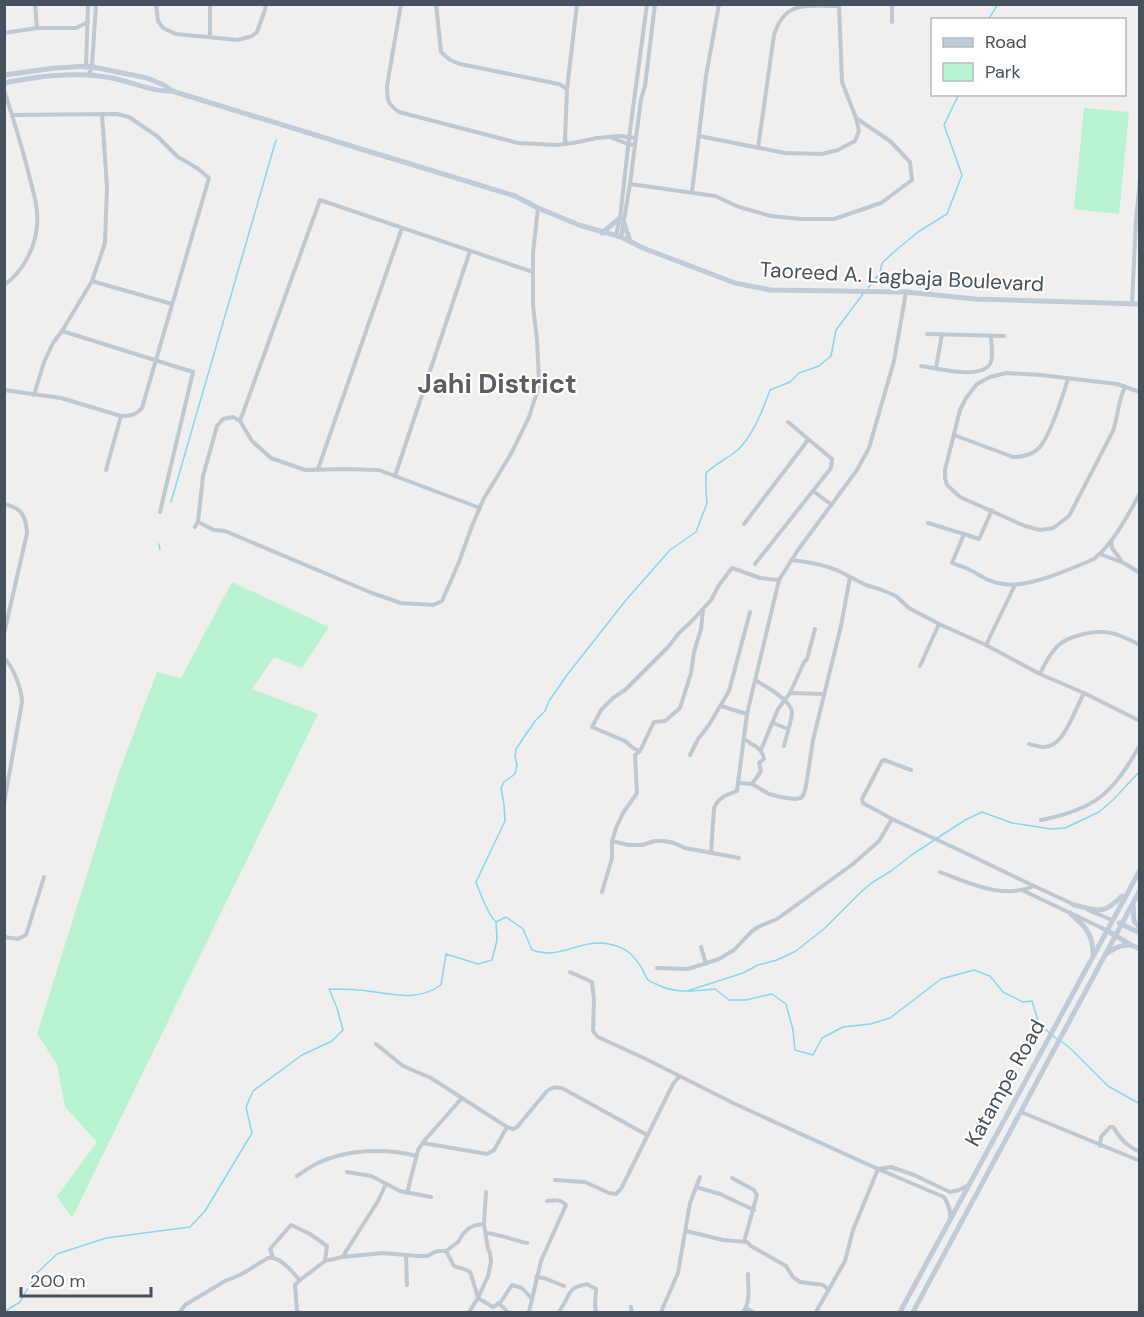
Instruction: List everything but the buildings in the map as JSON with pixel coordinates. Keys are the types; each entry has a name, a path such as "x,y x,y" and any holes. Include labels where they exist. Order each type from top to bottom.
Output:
{"street":[{"path":"34,4 37,28"},
{"path":"88,4 85,66 89,74"},
{"path":"89,74 92,66 96,4"},
{"path":"156,4 158,21 163,28 176,34 238,40 257,32 266,10 266,4"},
{"path":"210,4 210,37"},
{"path":"401,4 387,86 387,100 391,107 399,112 518,143 556,145 597,138 620,136 636,138"},
{"path":"436,4 441,52 450,60 559,84 567,89"},
{"path":"630,241 622,220 628,144 647,4"},
{"path":"619,237 630,184 656,4"},
{"path":"692,192 706,76 719,4"},
{"path":"892,4 892,22"},
{"path":"567,144 565,140 567,89 576,5"},
{"path":"699,136 758,148 785,153 822,154 838,150 855,141 859,131 842,82 839,5 794,8 786,12 778,24 774,35 758,148"},
{"path":"4,33 37,28 76,28 88,22"},
{"path":"76,28 87,36"},
{"name":"Taoreed A. Lagbaja Boulevard","path":"4,75 92,66 147,78 165,85 172,91"},
{"name":"Taoreed A. Lagbaja Boulevard","path":"4,83 59,75 89,74 155,90 172,91 515,196 538,208 602,233 630,241 735,283 770,290 906,292 975,298 1140,304"},
{"path":"4,90 34,191 38,224 28,259 18,273 4,285"},
{"path":"34,395 44,362 53,343 92,281 105,243 107,188 102,114"},
{"path":"4,390 61,398 121,416 137,414 142,408 209,178 178,157 157,136 129,117 117,114 12,115"},
{"path":"630,184 715,196 739,207 771,216 834,219 881,203 912,180 910,162 890,141 856,118"},
{"path":"610,137 635,145"},
{"name":"Taoreed A. Lagbaja Boulevard","path":"384,156 432,170"},
{"path":"1132,304 1140,179"},
{"path":"240,421 320,200 533,272"},
{"path":"480,508 379,470 305,470 272,458 252,441 240,421 233,417 223,419 217,426 203,476 197,524 230,533 401,603 433,605 442,601 472,525 529,417 537,392 539,380 533,305 533,253 538,208"},
{"path":"602,233 622,220"},
{"path":"318,469 402,228"},
{"path":"395,476 470,251"},
{"path":"92,281 172,304"},
{"path":"711,853 714,808 717,801 724,795 737,791 747,714 779,580 791,560 858,470 869,448 894,361 906,292"},
{"path":"62,331 193,372 160,512"},
{"path":"927,333 1004,336"},
{"path":"936,368 942,334"},
{"path":"921,366 967,372 982,370 991,362 991,336"},
{"path":"982,370 990,377"},
{"path":"1125,387 1119,402 1113,431 1070,516 1053,528 1040,530 1024,526 960,496 947,485 945,470 960,410 977,384 990,377 1006,373 1068,379 1117,384 1140,392"},
{"path":"954,435 1013,457 1029,455 1038,450 1044,442 1068,379"},
{"path":"106,470 121,416"},
{"path":"755,564 831,468 832,459 788,422"},
{"path":"744,524 808,440"},
{"path":"813,490 832,505"},
{"path":"964,534 952,563 986,580 1015,585 1043,578 1094,559 1111,541 1140,493"},
{"path":"4,504 14,506 22,514 27,533 4,633"},
{"path":"928,523 979,539 992,510"},
{"path":"1111,541 1112,548 1124,563"},
{"path":"1100,554 1124,563 1140,573"},
{"path":"791,560 825,566 897,596 909,608 939,624 1140,721"},
{"path":"640,751 625,741 592,727 601,710 625,690 704,608 732,568 760,578 779,580"},
{"path":"738,783 752,784 768,794 780,797 795,799 801,798 804,794 813,740 841,626 850,577"},
{"path":"986,645 1015,585"},
{"path":"602,892 612,858 612,841 623,813 637,793 635,755 640,751 654,722 665,721 680,708 691,673 704,608"},
{"path":"690,755 729,691 750,612"},
{"path":"920,666 939,624"},
{"path":"761,750 778,709 790,693 807,659 815,629"},
{"path":"1040,674 1056,648 1063,642 1086,633 1109,632 1140,645"},
{"path":"4,658 10,664 22,696 4,804"},
{"path":"755,680 784,700 791,708 792,715 784,746"},
{"path":"790,693 824,694"},
{"path":"1029,744 1041,748 1054,745 1061,738 1084,693"},
{"path":"721,706 747,714"},
{"path":"773,723 788,729"},
{"path":"744,739 764,754 764,759 759,763 761,771 752,784"},
{"path":"1041,820 1067,814 1100,798 1115,784 1140,745"},
{"path":"911,770 882,761 862,799 863,803 1074,905 1140,933"},
{"path":"657,968 688,969 706,964 735,950 758,927 777,919 853,864 879,841 892,819"},
{"path":"612,841 628,845 664,841 685,848 739,858"},
{"name":"Katampe Road","path":"900,1312 1140,870"},
{"path":"940,872 981,887 1000,891 1024,891 1140,949"},
{"path":"4,937 18,939 26,935 44,877"},
{"path":"1024,891 1034,886"},
{"name":"Katampe Road","path":"913,1312 1140,890"},
{"path":"1074,905 1102,910 1110,908 1128,891"},
{"path":"1134,901 1134,921 1140,928"},
{"path":"1070,913 1090,934 1094,955"},
{"path":"1105,955 1121,945 1131,945"},
{"path":"701,947 706,964"},
{"path":"570,972 592,982 594,1034 733,1103 944,1197 951,1213 949,1224"},
{"path":"376,1044 404,1066 431,1078 507,1127 513,1129 517,1127 547,1091 555,1087 562,1088 647,1135"},
{"path":"555,1180 585,1182 616,1194 621,1189 673,1084 679,1077"},
{"path":"407,1192 423,1143 462,1098"},
{"path":"1021,1112 1140,1161"},
{"path":"1100,1146 1101,1137 1110,1126 1128,1146 1140,1152"},
{"path":"423,1143 487,1154 494,1150 507,1127"},
{"path":"297,1176 318,1163 342,1154 395,1152 417,1156"},
{"path":"878,1169 891,1167 950,1192 968,1186"},
{"path":"816,1312 845,1261 853,1230 878,1169"},
{"path":"347,1172 371,1176 386,1185 432,1197"},
{"path":"661,1312 678,1273 690,1203 700,1177"},
{"path":"732,1178 756,1193 758,1198 744,1242"},
{"path":"342,1257 386,1185"},
{"path":"696,1187 720,1194 754,1210"},
{"path":"469,1312 488,1276 491,1262 484,1224 486,1192"},
{"path":"529,1312 541,1261 566,1205 556,1200 547,1201"},
{"path":"299,1312 297,1311 295,1285 325,1261 383,1253 427,1256 437,1251 446,1251 458,1242 469,1228 484,1224"},
{"path":"273,1257 270,1249 291,1225 327,1246 325,1261"},
{"path":"686,1231 723,1240 747,1242 786,1266 793,1277 800,1282 823,1285 829,1290"},
{"path":"486,1233 527,1243"},
{"path":"446,1251 454,1266 472,1274 472,1283 478,1298 493,1307 498,1304 512,1285 522,1288 532,1299"},
{"path":"406,1255 407,1285"},
{"path":"180,1312 185,1305 268,1258 278,1259 300,1280"},
{"path":"742,1312 746,1308 748,1299 748,1274"},
{"path":"536,1277 564,1286"},
{"path":"559,1312 569,1292 574,1287 587,1284 596,1289 596,1312"},
{"path":"498,1304 507,1312"},
{"path":"746,1308 753,1312"}],"green space":[{"path":"1084,108 1129,112 1119,214 1074,209"},
{"path":"232,582 329,627 302,668 274,657 252,689 318,714 72,1218 57,1196 97,1142 65,1107 57,1064 37,1034 119,772 157,672 181,678"}],"waterway":[{"path":"989,18 998,4"},
{"path":"868,288 880,273 882,263 918,232 947,214 962,175 944,125 958,96"},
{"path":"171,502 276,140"},
{"path":"495,921 476,882 505,821 501,788 504,782 515,774 516,749 535,721 545,711 549,701 567,675 626,600 670,550 696,532 707,503 706,473 740,448 760,416 770,390 790,382 799,373 819,366 831,356 836,330 863,294"},
{"path":"159,544 160,550"},
{"path":"687,991 743,973 796,951 825,928 873,882 965,820 982,812 1012,823 1051,829 1065,828 1099,812 1140,771"},
{"path":"4,1312 20,1302 36,1274 57,1254 106,1238 190,1227 205,1211 252,1133 246,1107 253,1091 302,1055 332,1041 343,1030 329,989 401,995 431,991 441,985 446,954 478,964 492,960 497,940 496,922 506,917 523,929 532,950 542,953 589,944 609,944 628,952 638,962 648,980 663,987 685,991 715,989 729,1000 746,1000 772,994 786,1004 793,1030 795,1050 813,1055 822,1038 843,1027 870,1024 890,1018 941,979 974,970 990,976 1003,992 1023,1002 1032,1001 1039,1024 1057,1039"},
{"path":"1061,1041 1108,1086 1140,1104"}],"district":[{"name":"Jahi District","path":"497,384"}]}
